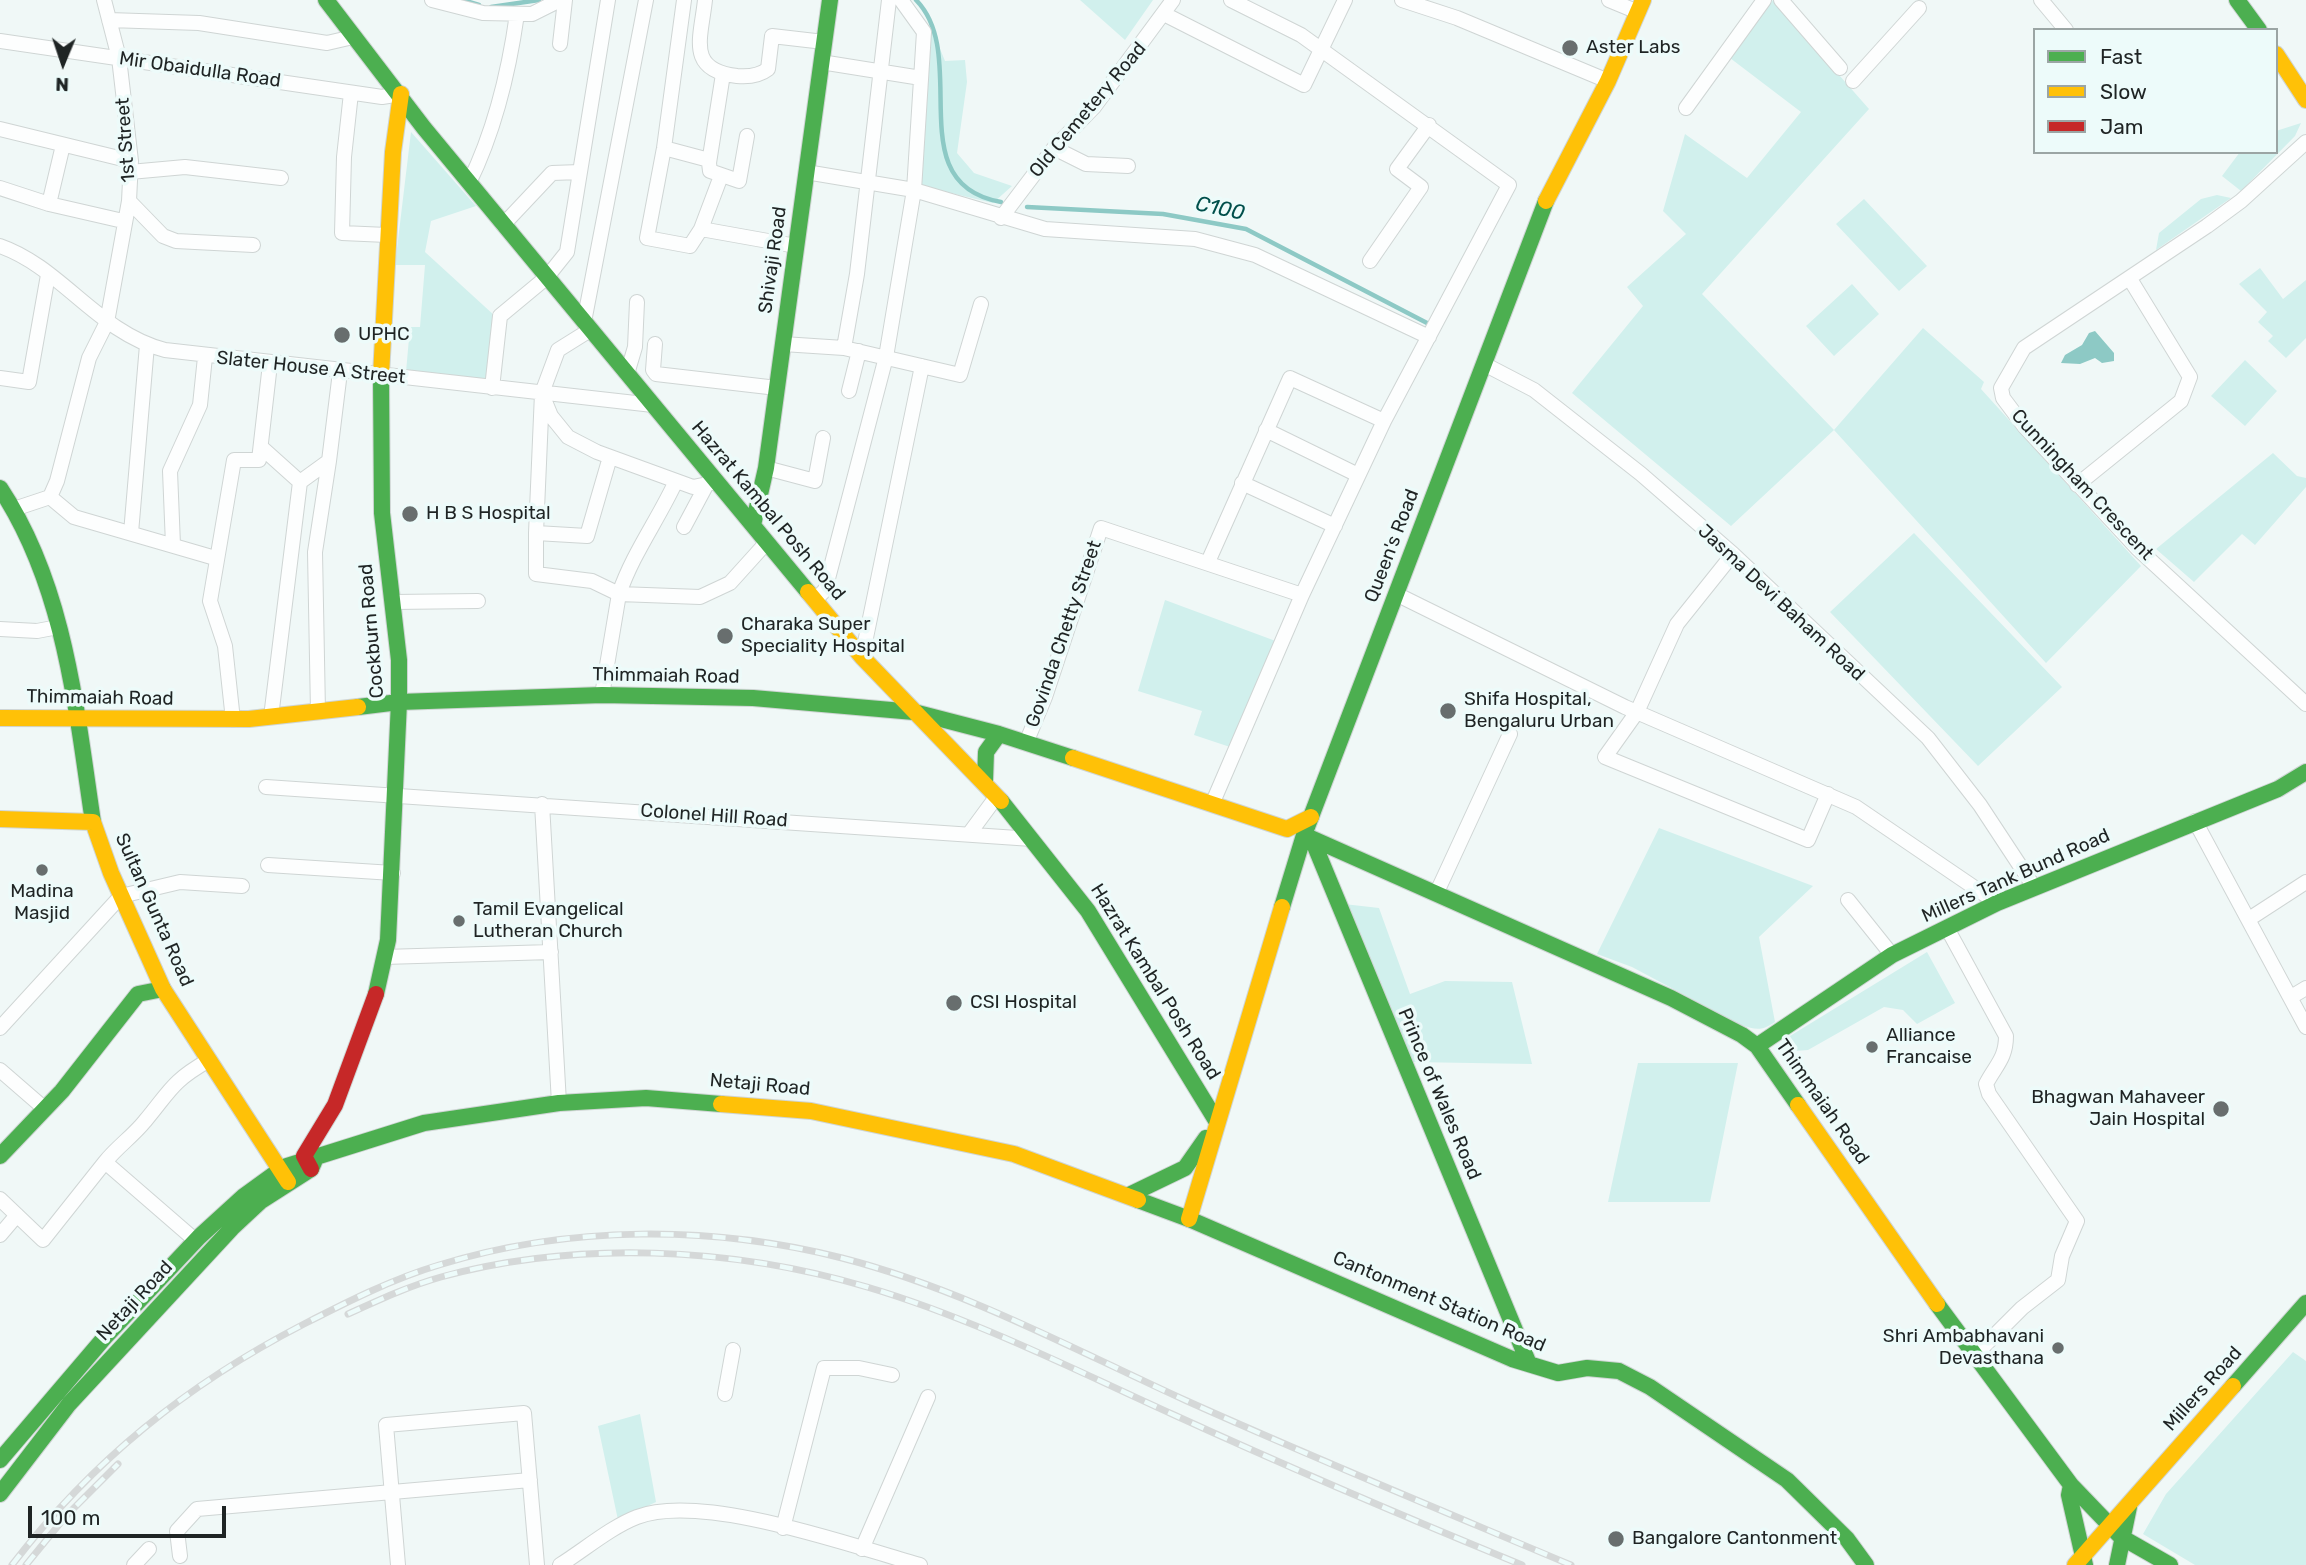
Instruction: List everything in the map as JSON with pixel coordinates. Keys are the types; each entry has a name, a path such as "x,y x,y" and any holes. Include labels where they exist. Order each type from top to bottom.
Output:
{"street":[{"name":"1st Street","path":"50,497 57,481 89,358 107,322 123,221 129,201 130,166 119,58 104,0"},
{"name":"Hazrat Kambal Posh Road","path":"326,0 401,94 424,128 653,405 712,482 753,525 862,657 985,781 1032,839 1088,911 1217,1122"},
{"path":"432,0 467,11 517,14 532,14 563,0 560,44"},
{"path":"492,388 500,316 547,277 568,252 608,0"},
{"path":"646,0 587,326 558,349 542,393 536,533 537,574 592,582 619,594 701,597 730,583 766,542"},
{"path":"684,0 664,148 647,238 690,246 701,229 720,176"},
{"path":"705,0 699,48 708,69 745,77 762,74 768,69 772,36 824,42"},
{"name":"Shivaji Road","path":"753,525 766,468 830,0"},
{"path":"844,348 857,274 889,0"},
{"path":"815,600 825,590 887,357 914,190 924,32 901,0"},
{"name":"Old Cemetery Road","path":"1001,218 1054,148 1094,107 1173,0"},
{"path":"1213,803 1302,595 1358,475 1509,185 1301,35 1231,0"},
{"path":"1164,14 1304,85 1345,0"},
{"path":"1402,0 1457,18 1608,81"},
{"path":"1609,0 1640,6"},
{"path":"1686,108 1764,0"},
{"path":"1781,0 1840,68"},
{"path":"2041,0 2064,28"},
{"path":"2237,0 2258,28"},
{"name":"Queen's Road","path":"1189,1219 1217,1122 1308,837 1311,817 1550,192 1608,81 1640,6"},
{"path":"1853,81 1919,9"},
{"path":"469,183 503,88 517,14"},
{"path":"109,20 192,22 327,43 353,37"},
{"name":"Mir Obaidulla Road","path":"0,41 351,93 382,97 401,94"},
{"path":"2278,56 2300,75 2306,100"},
{"path":"821,62 921,78"},
{"path":"723,74 709,160 710,171 739,181 747,136"},
{"path":"351,93 344,157 342,233 387,235"},
{"name":"Cockburn Road","path":"310,1157 335,1105 376,993 384,957 393,873 399,702 393,602 382,513 381,376 387,235 393,152 401,94"},
{"path":"1370,261 1421,187 1397,169 1429,125"},
{"path":"393,152 405,134 414,128 424,128"},
{"path":"0,129 130,166 185,167 281,178"},
{"name":"Cunningham Crescent","path":"2306,142 2241,201 2130,279 2024,348 2001,388 2003,398 2024,426 2137,548 2306,704"},
{"path":"49,204 63,145"},
{"path":"664,148 709,160"},
{"path":"1054,148 1086,164 1128,166"},
{"path":"503,225 552,173 580,172"},
{"path":"806,172 914,190 1045,229 1195,239 1255,255 1429,337"},
{"path":"0,188 49,204 123,221"},
{"path":"129,201 163,236 176,242 253,245"},
{"path":"701,229 796,246"},
{"name":"Slater House A Street","path":"0,246 19,252 107,322 147,345 205,357 653,405"},
{"path":"0,378 29,382 48,275"},
{"path":"2077,485 2181,401 2189,386 2190,377 2130,279"},
{"path":"627,374 635,346 637,302"},
{"path":"783,344 844,348 960,375 981,304"},
{"path":"654,344 653,370 656,374"},
{"path":"131,533 147,345"},
{"path":"849,391 859,351"},
{"path":"173,545 170,471 200,405 205,357"},
{"path":"233,720 225,646 210,601 215,558 234,460 259,460 271,364"},
{"name":"Jasma Devi Baham Road","path":"1484,364 1534,390 1579,424 1733,554 1928,738 1980,805 2034,887"},
{"path":"862,657 922,366"},
{"path":"318,712 315,552 340,372"},
{"path":"639,388 656,374 777,388"},
{"path":"1208,562 1290,378 1384,421"},
{"path":"542,393 551,416 568,436 610,457 693,488 712,482"},
{"path":"1266,430 1358,475"},
{"path":"766,468 815,481 823,438"},
{"path":"261,447 300,482"},
{"path":"536,533 587,536 610,457"},
{"path":"271,717 300,482 329,461"},
{"path":"601,695 619,594 634,556 657,522 676,481"},
{"path":"684,527 712,482"},
{"path":"1242,483 1335,526"},
{"name":"Sultan Gunta Road","path":"0,488 14,509 49,584 78,720 93,822 121,897 163,989 288,1182"},
{"path":"14,509 50,497 74,517 215,558"},
{"name":"Govinda Chetty Street","path":"1026,743 1045,697 1101,528 1302,595"},
{"path":"1733,554 1677,624 1637,712 1605,757 1808,840 1828,794"},
{"path":"1396,594 1637,712 1856,807 1997,903"},
{"path":"393,602 478,601"},
{"path":"0,629 37,631 58,627"},
{"name":"Thimmaiah Road","path":"0,718 233,720 399,702 601,695 753,698 914,712 999,734 1287,829 1311,817"},
{"path":"985,781 986,752 999,734"},
{"path":"1437,892 1510,734"},
{"name":"Millers Tank Bund Road","path":"1758,1046 1892,956 1997,903 2278,789 2306,772"},
{"name":"Colonel Hill Road","path":"267,787 396,793 1032,839"},
{"path":"969,834 997,796"},
{"path":"542,804 559,1103"},
{"path":"0,819 93,822"},
{"path":"2195,821 2306,1027"},
{"name":"Thimmaiah Road","path":"1308,837 1671,998 1758,1046 1974,1356 2071,1485 2081,1492 2121,1537 2169,1565"},
{"name":"Prince of Wales Road","path":"1308,837 1529,1364"},
{"path":"268,865 393,873"},
{"path":"0,1028 121,897 180,882 242,886"},
{"path":"2249,919 2306,882"},
{"path":"1848,900 1892,956"},
{"path":"1947,928 2006,1036 2006,1051 2002,1063 1986,1084 1989,1094 2077,1222 2062,1256 2058,1280 2022,1308 1974,1356"},
{"path":"384,957 551,952"},
{"path":"2291,997 2306,988"},
{"path":"0,1156 44,1109 138,994 163,989"},
{"path":"0,1199 43,1240 105,1161 144,1122 165,1092 180,1077 209,1060"},
{"path":"0,1070 44,1109"},
{"name":"Netaji Road","path":"0,1460 7,1441 195,1240 279,1167 424,1123 559,1103 646,1098 811,1111 1014,1154 1189,1219"},
{"name":"Queen's Road","path":"1129,1195 1185,1168 1217,1122"},
{"name":"Netaji Road","path":"0,1494 69,1404 114,1355 232,1228 288,1182 310,1157"},
{"path":"105,1161 195,1240"},
{"path":"0,1235 17,1215"},
{"name":"Cantonment Station Road","path":"1189,1219 1529,1364 1558,1373 1587,1368 1619,1371 1650,1387 1787,1480 1847,1539 1866,1565"},
{"name":"Millers Road","path":"2109,1526 2306,1303"},
{"path":"725,1394 733,1350"},
{"path":"783,1528 824,1368 859,1368 892,1375"},
{"path":"862,1549 928,1397"},
{"path":"398,1565 386,1425 524,1413 537,1565"},
{"path":"180,1556 177,1531 197,1509 530,1480"},
{"path":"2071,1485 2069,1495 2081,1562"},
{"name":"Millers Road","path":"2117,1565 2121,1537 2131,1502"},
{"path":"560,1565 638,1517 680,1510 730,1513 920,1565"},
{"path":"2081,1562 2109,1526"},
{"path":"134,1565 149,1549"}],"shaded area":[{"path":"1080,0 1153,0 1125,40"},
{"path":"1773,0 1869,109 1702,294 1834,430 1731,526 1572,393 1643,306 1627,287 1686,234 1663,211 1685,134 1747,178 1801,112 1730,58"},
{"path":"929,22 945,61 965,60 967,82 957,153 974,173 1012,186 993,203 921,186"},
{"path":"2301,123 2295,136 2278,153 2278,130"},
{"path":"411,132 476,206 431,221 425,252 495,316 490,383 406,372 410,327 420,327 425,265 395,265"},
{"path":"2238,154 2277,154 2241,191 2222,176"},
{"path":"2217,195 2231,198 2156,250 2159,233 2201,199"},
{"path":"1864,199 1927,266 1899,291 1836,224"},
{"path":"2260,268 2283,299 2306,280 2306,338 2286,358 2268,341 2273,336 2258,322 2267,312 2239,284"},
{"path":"1852,284 1879,314 1834,356 1806,326"},
{"path":"1923,328 1984,382 1981,389 2141,566 2046,663 1834,430"},
{"path":"2245,360 2277,391 2245,426 2211,396"},
{"path":"2273,453 2297,476 2306,478 2306,487 2255,545 2242,534 2194,582 2156,549"},
{"path":"1914,533 2062,687 1978,766 1830,612"},
{"path":"1165,600 1281,643 1233,748 1194,735 1202,711 1138,691"},
{"path":"1659,828 1813,886 1759,937 1775,1022 1770,1025 1759,1029 1741,1025 1632,967 1597,954"},
{"path":"1344,904 1379,908 1410,994 1445,981 1512,982 1532,1064 1411,1062"},
{"path":"1927,952 1955,1003 1917,1024 1903,1010 1884,1007 1808,1050 1795,1051 1785,1039"},
{"path":"1638,1063 1738,1063 1710,1202 1608,1202"},
{"path":"2293,1352 2306,1361 2306,1565 2195,1565 2143,1534 2166,1494"},
{"path":"640,1414 656,1502 618,1520 598,1426"}],"water":[{"path":"2095,331 2114,353 2114,361 2102,363 2095,358 2080,364 2061,363 2065,355 2082,345 2089,333"}],"waterway":[{"name":"C100","path":"463,0 479,5"},
{"name":"C100","path":"491,7 539,0"},
{"name":"C100","path":"916,0 932,24 938,53 944,145 952,171 970,190 1001,202"},
{"name":"C100","path":"1027,207 1163,214 1246,229 1427,323"}],"railway":[{"path":"12,1565 75,1492 144,1428 220,1373 304,1324 353,1299 439,1265 538,1242 640,1234 691,1235 793,1247 842,1258 931,1286 1018,1322 1283,1443 1571,1565"},
{"path":"348,1314 441,1277 546,1257 654,1253 763,1263 816,1274 867,1287 984,1329 1216,1434 1522,1565"},
{"path":"26,1565 66,1516 118,1464"}],"traffic: fast":[{"path":"326,0 424,128 808,592"},
{"path":"753,525 766,468 830,0"},
{"path":"2237,0 2258,28"},
{"path":"1282,907 1304,835 1546,201"},
{"path":"376,994 388,940 399,702 399,660 382,513 381,375"},
{"path":"0,488 22,526 54,607 73,692 93,822"},
{"path":"358,707 399,702 602,695 753,698 914,712 999,734 1073,758"},
{"path":"985,781 986,752 999,734"},
{"path":"1757,1046 1892,955 1997,903 2278,789 2306,772"},
{"path":"1001,801 1088,911 1217,1122"},
{"path":"1304,835 1671,998 1742,1035 1757,1046 1798,1105"},
{"path":"1312,839 1529,1364"},
{"path":"0,1156 62,1091 138,994 163,989"},
{"path":"0,1460 105,1337 199,1237 244,1196 284,1167 424,1123 559,1103 646,1098 721,1104"},
{"path":"1129,1195 1185,1168 1206,1138"},
{"path":"0,1494 69,1404 232,1228 261,1201 311,1169 317,1155"},
{"path":"1138,1200 1189,1219 1512,1359 1558,1373 1587,1368 1619,1371 1650,1387 1787,1480 1847,1539 1866,1565"},
{"path":"2233,1386 2306,1303"},
{"path":"1937,1304 2071,1485 2121,1537 2170,1565"},
{"path":"2071,1485 2069,1495 2085,1565"},
{"path":"2117,1565 2129,1507"}],"traffic: slow":[{"path":"1546,201 1608,81 1643,0"},
{"path":"2278,57 2306,100"},
{"path":"381,375 393,152 401,94"},
{"path":"808,592 862,657 1001,801"},
{"path":"0,718 249,719 358,707"},
{"path":"1073,758 1287,829 1311,817"},
{"path":"0,819 93,822 111,873 163,989 288,1182"},
{"path":"1189,1219 1282,907"},
{"path":"721,1104 811,1111 1014,1154 1138,1200"},
{"path":"1798,1105 1937,1304"},
{"path":"2075,1565 2233,1386"}],"traffic: jam":[{"path":"311,1169 304,1156 335,1105 376,994"}],"place":[{"name":"Aster Labs","path":"1570,48"},
{"name":"UPHC","path":"342,335"},
{"name":"H B S Hospital","path":"410,514"},
{"name":"Charaka Super Speciality Hospital","path":"725,636"},
{"name":"Shifa Hospital, Bengaluru Urban","path":"1448,711"},
{"name":"Madina Masjid","path":"42,870"},
{"name":"Tamil Evangelical Lutheran Church","path":"459,921"},
{"name":"CSI Hospital","path":"954,1003"},
{"name":"Alliance Francaise","path":"1872,1047"},
{"name":"Bhagwan Mahaveer Jain Hospital","path":"2221,1109"},
{"name":"Shri Ambabhavani Devasthana","path":"2058,1348"},
{"name":"Bangalore Cantonment","path":"1616,1539"}]}
